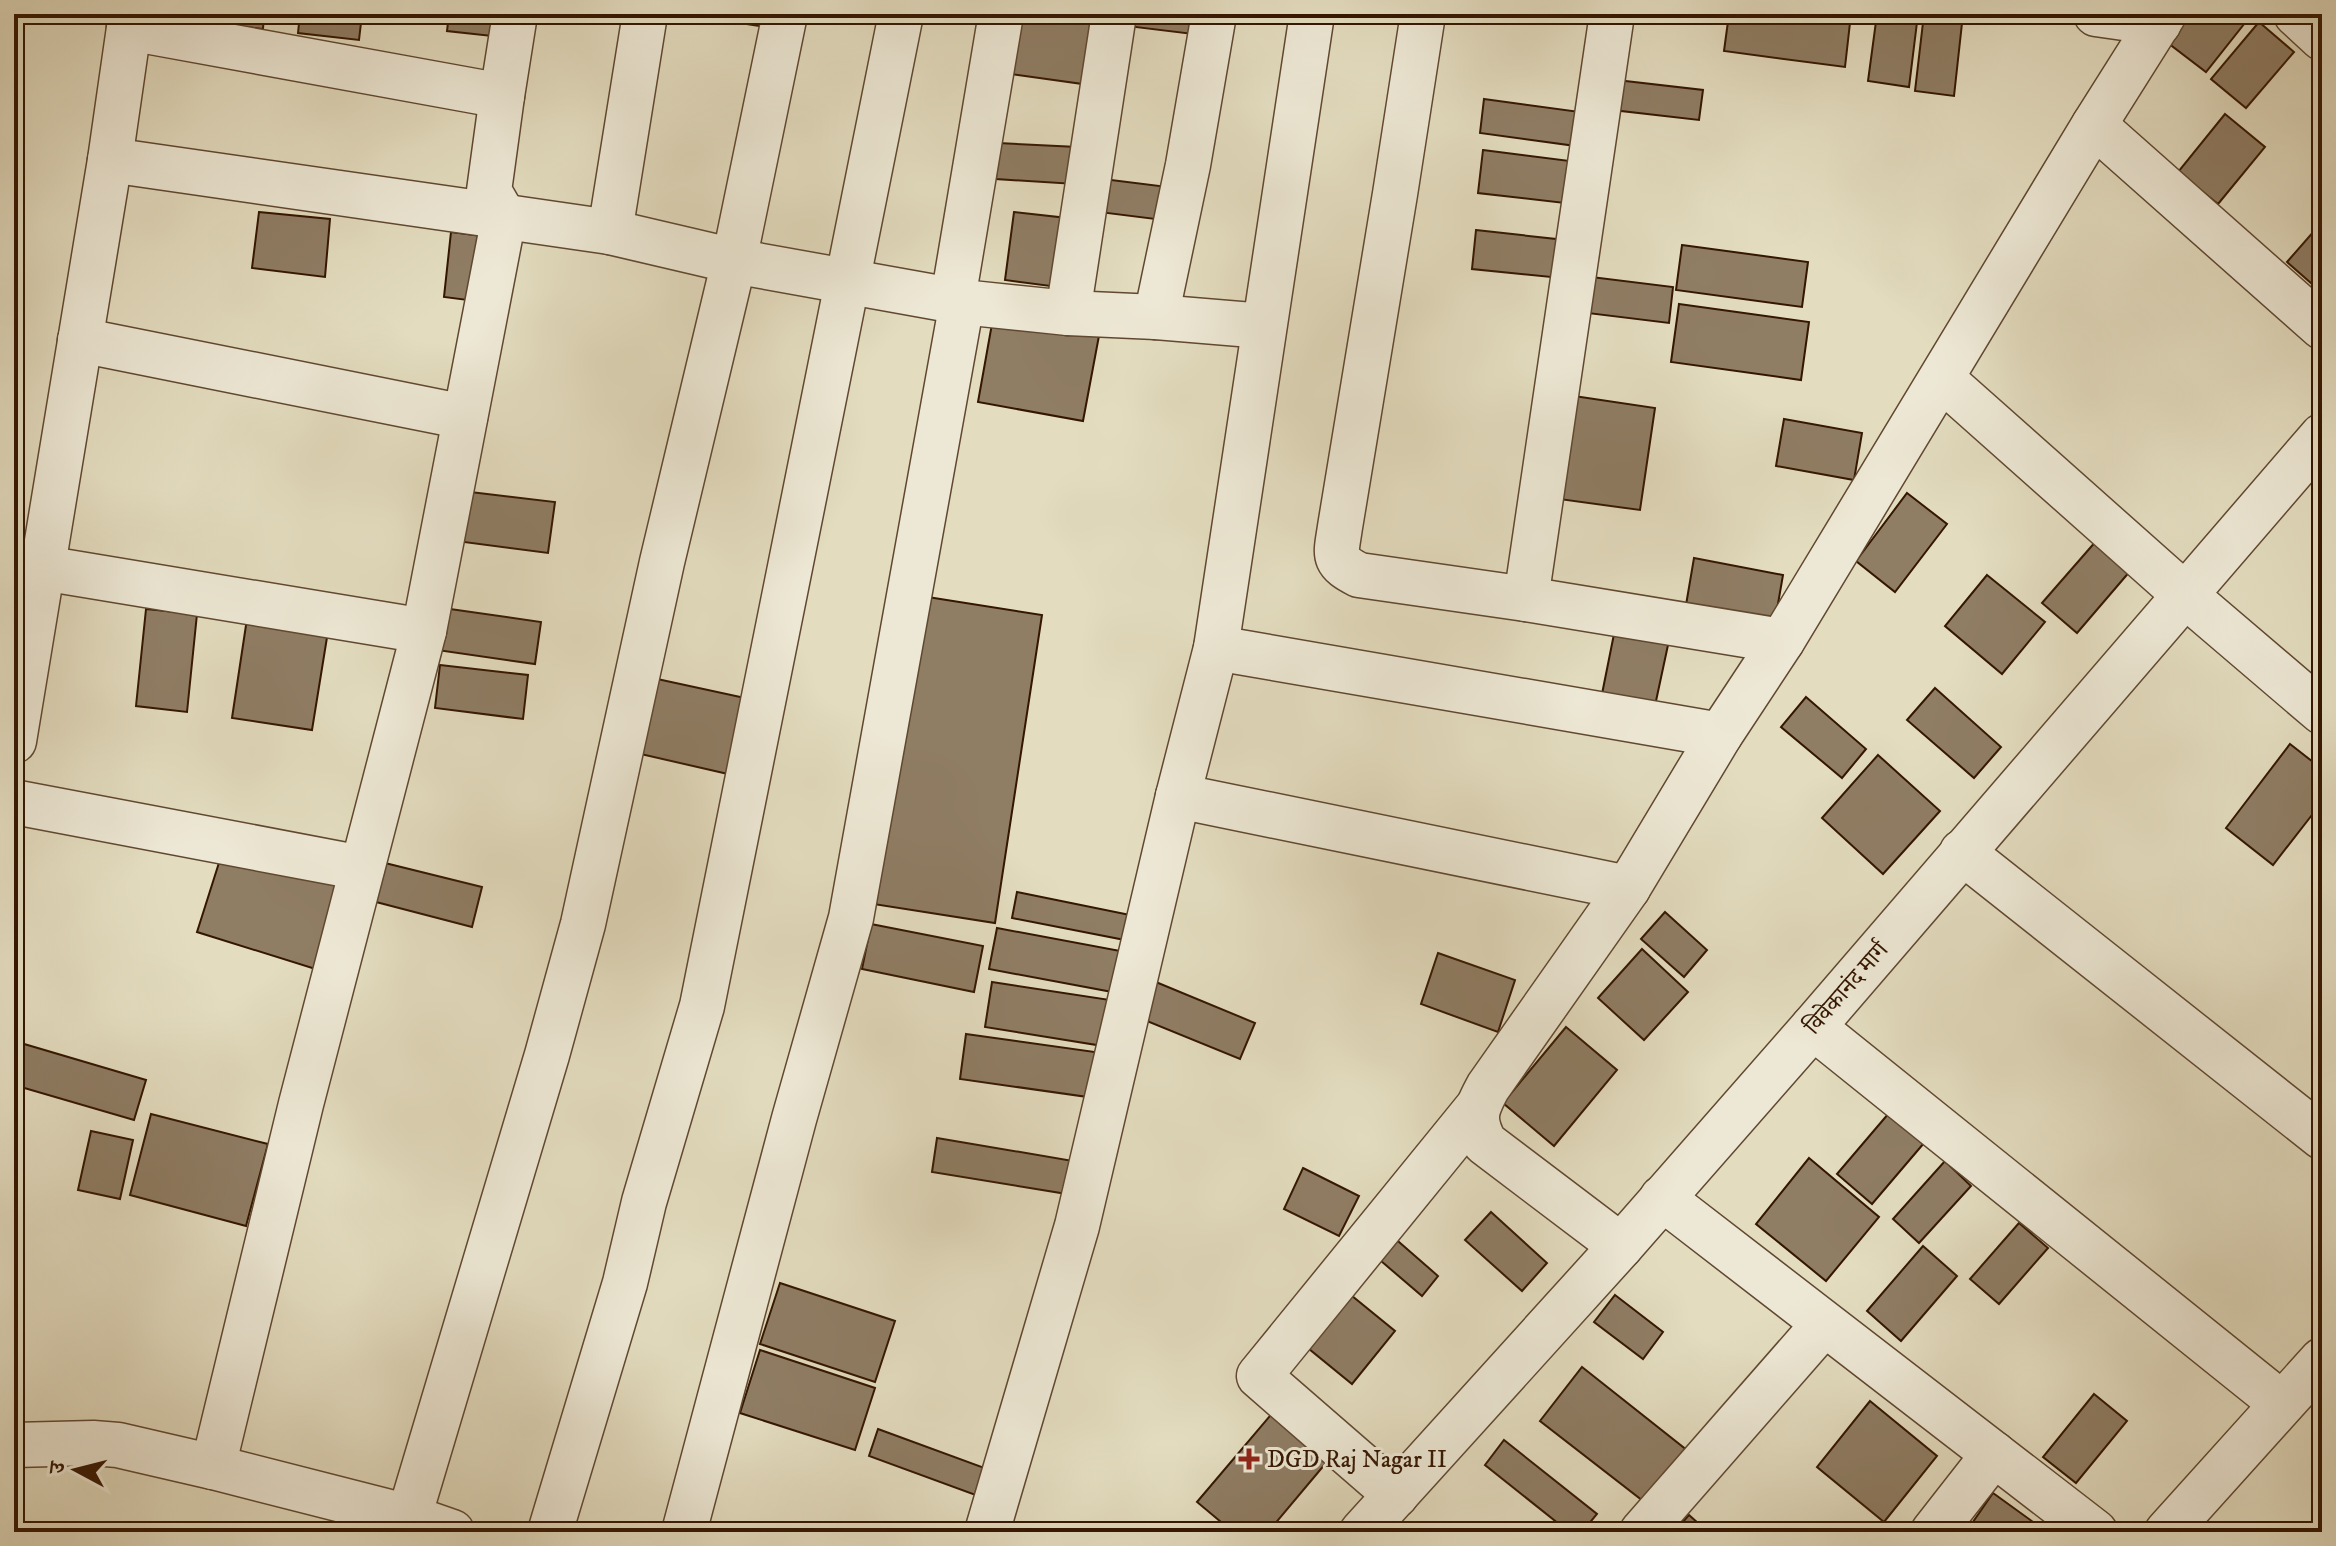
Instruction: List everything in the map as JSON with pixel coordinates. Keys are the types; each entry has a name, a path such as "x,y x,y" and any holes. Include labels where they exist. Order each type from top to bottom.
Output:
{"street":[{"path":"213,1467 301,1104 424,631 504,217 489,191 515,14"},
{"path":"610,232 645,14"},
{"path":"409,1517 583,924 662,562 734,261 785,14"},
{"path":"550,1532 625,1283 644,1202 702,1006 901,14"},
{"path":"684,1532 851,918 958,300 1001,14"},
{"path":"1068,313 1114,14"},
{"path":"1156,317 1188,165 1214,14"},
{"path":"987,1532 1077,1226 1216,648 1312,14"},
{"path":"1423,14 1336,554 1343,567 1359,575 1782,641"},
{"path":"1526,599 1612,14"},
{"path":"1396,1495 1259,1376 1477,1108 1488,1087 1628,888 2162,18 2096,14"},
{"path":"2296,14 2322,38"},
{"path":"14,741 130,21 502,96"},
{"path":"2094,125 2322,327"},
{"path":"110,160 610,232 734,261 958,300 1068,313 1264,326"},
{"path":"80,340 465,417"},
{"path":"1942,379 2322,712"},
{"name":"विवेकानंद मार्ग","path":"1362,1532 1621,1246 1813,1027 2322,436"},
{"path":"43,568 424,631"},
{"path":"1216,648 1720,735"},
{"path":"1178,796 1628,888"},
{"path":"14,802 362,868"},
{"path":"1962,852 2322,1137"},
{"path":"1813,1027 2281,1403"},
{"path":"1477,1108 1477,1129 1485,1143 1621,1246"},
{"path":"1662,1198 2095,1532"},
{"path":"1642,1532 1824,1324"},
{"path":"2167,1532 2322,1360"},
{"path":"14,1445 118,1445 409,1517 452,1532"},
{"path":"1933,1532 1994,1454"}],"building":[{"path":"142,14 264,14 263,29"},
{"path":"300,14 362,14 359,40 298,33"},
{"path":"449,14 504,14 501,37 447,31"},
{"path":"715,14 774,14 772,28 714,19"},
{"path":"1016,14 1097,25 1090,85 1003,73"},
{"path":"1129,14 1204,14 1201,35 1127,26"},
{"path":"1729,14 1851,14 1845,67 1724,51"},
{"path":"1877,14 1918,14 1909,87 1868,81"},
{"path":"1924,14 1963,14 1954,96 1915,91"},
{"path":"2190,14 2252,14 2206,72 2168,43"},
{"path":"2259,22 2294,52 2246,108 2211,79"},
{"path":"1608,79 1703,90 1699,120 1604,109"},
{"path":"1484,99 1580,112 1576,146 1480,133"},
{"path":"2225,114 2265,147 2218,204 2178,172"},
{"path":"998,143 1077,147 1075,184 996,179"},
{"path":"1483,150 1578,162 1573,204 1478,193"},
{"path":"1103,179 1176,188 1171,221 1099,212"},
{"path":"259,212 330,219 325,277 252,268"},
{"path":"1014,212 1067,218 1058,287 1005,280"},
{"path":"2322,222 2322,288 2320,291 2287,262"},
{"path":"1476,230 1565,240 1561,278 1472,269"},
{"path":"451,232 483,236 475,301 444,297"},
{"path":"1682,245 1808,262 1802,307 1676,290"},
{"path":"1575,275 1673,287 1669,323 1571,311"},
{"path":"1679,304 1809,322 1801,380 1671,362"},
{"path":"995,307 1101,325 1083,421 978,402"},
{"path":"1574,396 1655,408 1640,510 1559,499"},
{"path":"1784,419 1862,433 1854,480 1776,466"},
{"path":"462,491 555,502 548,553 456,541"},
{"path":"1907,493 1947,524 1895,592 1856,561"},
{"path":"2097,540 2131,570 2077,633 2042,603"},
{"path":"1694,558 1783,575 1775,621 1686,605"},
{"path":"1987,575 2045,622 2002,674 1945,626"},
{"path":"915,595 1042,615 995,923 867,903"},
{"path":"443,608 541,622 535,664 437,650"},
{"path":"146,609 197,614 187,712 136,706"},
{"path":"248,612 329,625 312,730 232,718"},
{"path":"1617,619 1671,631 1653,715 1600,704"},
{"path":"440,665 528,675 523,719 435,708"},
{"path":"648,677 745,698 728,774 632,752"},
{"path":"1935,688 2001,747 1974,778 1907,720"},
{"path":"1806,697 1866,749 1842,778 1781,727"},
{"path":"2290,744 2322,769 2322,802 2273,865 2226,828"},
{"path":"1878,755 1940,811 1883,874 1822,818"},
{"path":"224,847 351,886 325,972 197,932"},
{"path":"385,863 482,887 472,927 376,902"},
{"path":"1017,892 1135,916 1130,941 1012,918"},
{"path":"1665,912 1707,950 1684,977 1641,939"},
{"path":"871,924 983,946 974,992 862,969"},
{"path":"997,928 1131,953 1123,994 989,969"},
{"path":"1642,949 1688,992 1644,1040 1598,998"},
{"path":"1438,953 1515,980 1498,1032 1421,1004"},
{"path":"1151,980 1255,1023 1240,1059 1137,1017"},
{"path":"992,982 1110,1000 1103,1046 985,1027"},
{"path":"1566,1027 1617,1070 1554,1146 1503,1103"},
{"path":"966,1034 1102,1053 1095,1098 960,1079"},
{"path":"14,1041 146,1080 134,1120 14,1085"},
{"path":"1889,1113 1924,1143 1872,1204 1837,1174"},
{"path":"151,1114 268,1144 246,1226 130,1195"},
{"path":"91,1131 133,1140 120,1199 78,1190"},
{"path":"937,1138 1073,1161 1067,1194 932,1172"},
{"path":"1809,1158 1879,1217 1826,1281 1756,1224"},
{"path":"1945,1161 1971,1186 1919,1243 1893,1219"},
{"path":"1303,1168 1359,1196 1339,1236 1284,1209"},
{"path":"1491,1212 1547,1263 1522,1291 1465,1240"},
{"path":"2019,1223 2048,1248 1999,1304 1970,1279"},
{"path":"1391,1235 1438,1276 1422,1296 1374,1255"},
{"path":"1923,1246 1957,1276 1901,1341 1867,1311"},
{"path":"780,1283 895,1321 875,1382 760,1344"},
{"path":"1346,1291 1395,1331 1352,1384 1303,1344"},
{"path":"1615,1295 1663,1332 1643,1359 1594,1322"},
{"path":"760,1350 875,1388 855,1450 740,1413"},
{"path":"1582,1367 1688,1451 1647,1504 1540,1421"},
{"path":"2094,1394 2127,1421 2076,1483 2043,1457"},
{"path":"1870,1401 1937,1456 1884,1522 1817,1467"},
{"path":"1280,1404 1336,1451 1268,1532 1233,1532 1197,1502"},
{"path":"878,1429 990,1470 981,1497 869,1456"},
{"path":"1504,1440 1597,1514 1582,1532 1569,1532 1485,1465"},
{"path":"1993,1493 2047,1532 1966,1532"},
{"path":"1689,1515 1708,1532 1674,1532"}],"place":[{"name":"DGD Raj Nagar II","path":"1249,1459"}]}
